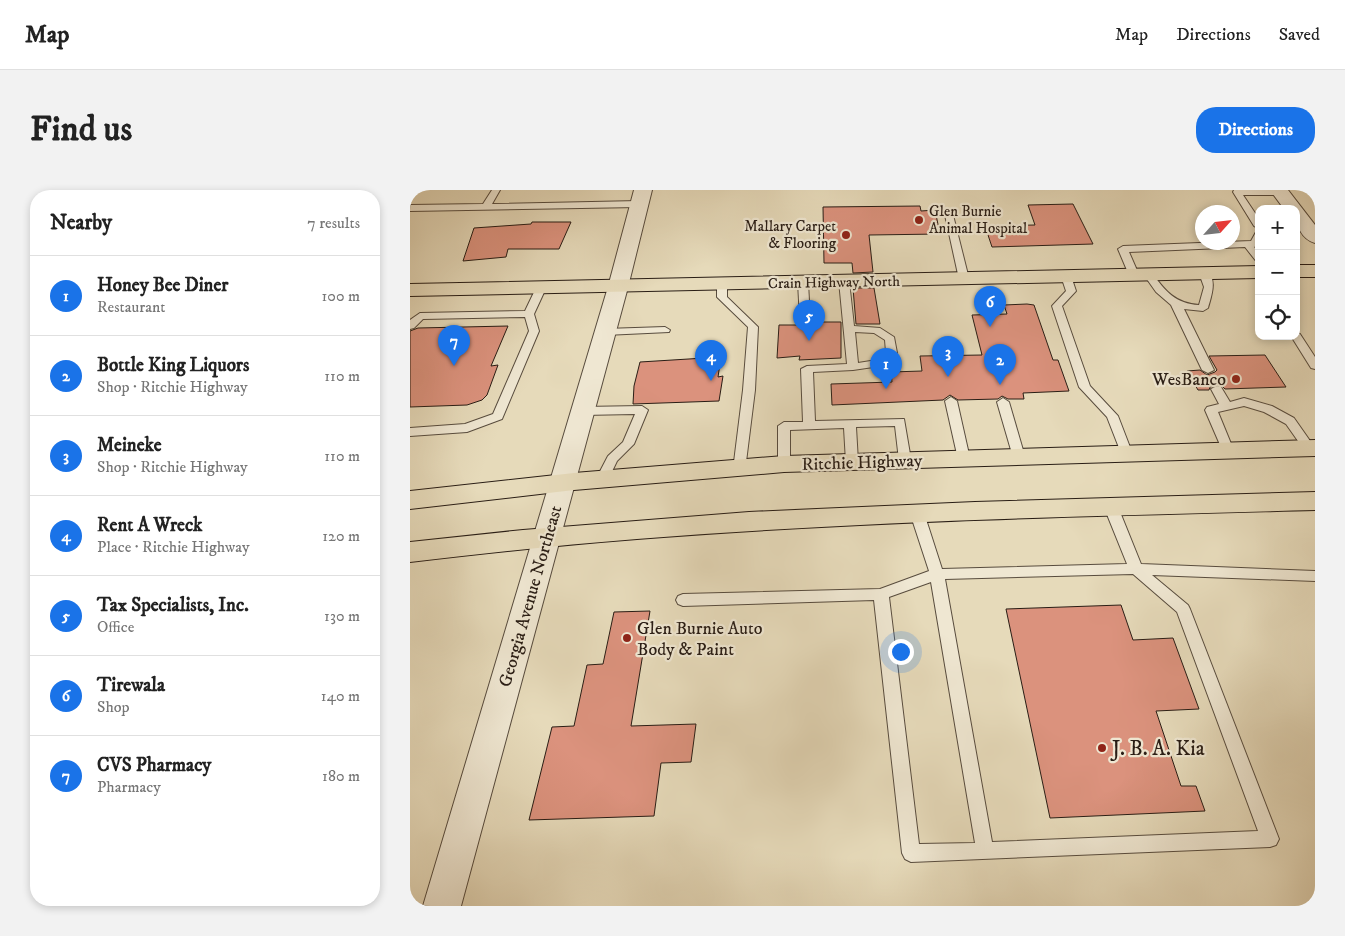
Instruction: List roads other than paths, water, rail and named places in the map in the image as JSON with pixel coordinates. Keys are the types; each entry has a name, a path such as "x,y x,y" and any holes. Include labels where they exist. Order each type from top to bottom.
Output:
{"main road":[{"path":"1300,271 1315,271"},
{"name":"Crain Highway North","path":"410,290 1255,272"},
{"name":"Ritchie Highway","path":"410,500 602,479 739,470 784,464 1312,448"},
{"path":"410,552 547,535 766,520 917,513 1314,503"}],"street":[{"path":"1280,191 1301,221"},
{"name":"Georgia Avenue Northeast","path":"442,906 618,286 641,197"}],"lane":[{"path":"486,207 496,190"},
{"path":"1236,191 1280,191"},
{"path":"1236,191 1255,220"},
{"path":"410,208 486,207 641,197"},
{"path":"949,215 964,279"},
{"path":"1204,273 1209,287 1203,308 1191,308 1176,304 1160,294 1142,275 1123,249 1248,245 1255,242"},
{"path":"1248,245 1255,254"},
{"path":"1066,276 1071,291 1057,306 1085,387 1112,416 1126,455"},
{"path":"844,281 853,367"},
{"path":"803,282 805,320"},
{"path":"722,284 722,297 730,307 744,315 753,327 749,390 739,470"},
{"path":"410,432 467,428 498,416 534,331 529,314 541,288"},
{"path":"1176,304 1208,370"},
{"path":"410,326 420,316 529,314"},
{"path":"809,425 807,369 853,367 880,363 892,353 890,338 876,330 849,329"},
{"path":"605,332 664,330"},
{"path":"1299,340 1315,366"},
{"path":"1217,390 1226,406"},
{"path":"951,401 964,459"},
{"path":"1003,402 1019,457"},
{"path":"1228,451 1211,410 1244,402 1268,409 1290,421 1312,448"},
{"path":"582,411 642,410 628,444 612,459 602,479"},
{"path":"784,464 784,426 850,423 900,422 905,460"},
{"path":"850,423 852,462"},
{"path":"881,594 911,853 1270,839 1182,609 1136,569 1111,507"},
{"path":"917,513 936,574 985,851"},
{"path":"683,600 881,594 936,574 1136,569 1315,576"}],"place":[{"name":"Glen Burnie Animal Hospital","path":"919,220"},
{"name":"Mallary Carpet & Flooring","path":"846,235"},
{"name":"Tirewala","path":"990,327"},
{"name":"Tax Specialists, Inc.","path":"809,341"},
{"name":"CVS Pharmacy","path":"454,366"},
{"name":"Meineke","path":"948,377"},
{"name":"WesBanco","path":"1236,379"},
{"name":"Rent A Wreck","path":"711,381"},
{"name":"Bottle King Liquors","path":"1000,385"},
{"name":"Honey Bee Diner","path":"886,389"},
{"name":"Glen Burnie Auto Body & Paint","path":"627,638"},
{"name":"J. B. A. Kia","path":"1102,748"}]}
